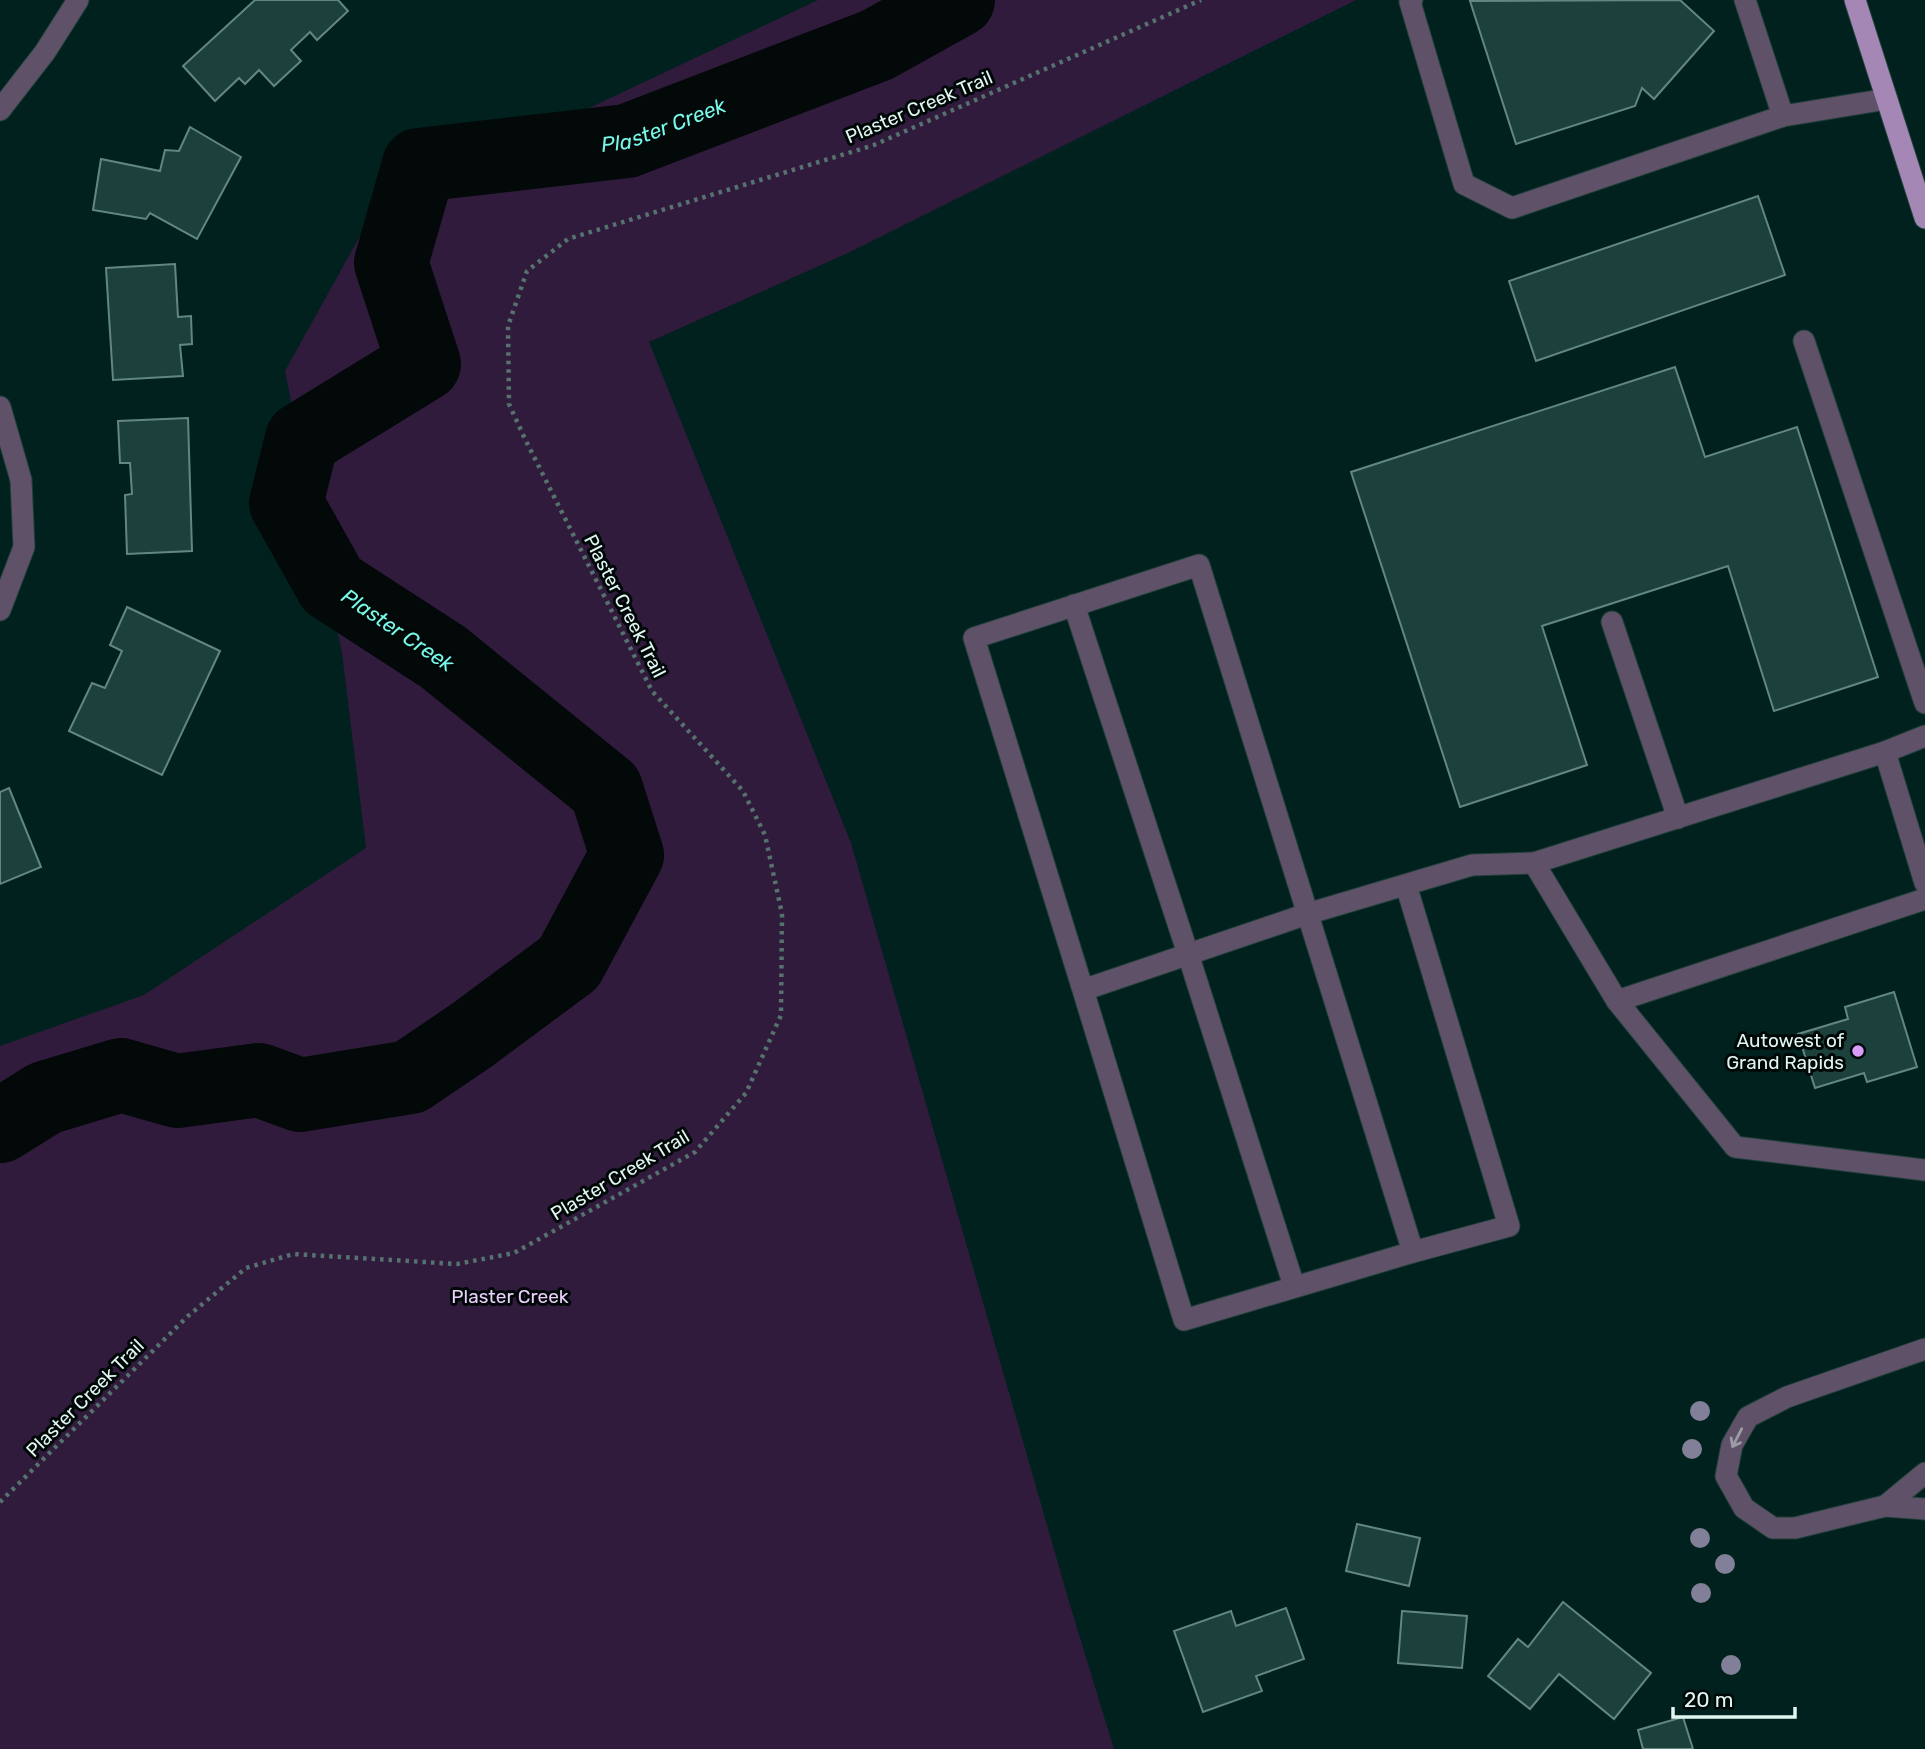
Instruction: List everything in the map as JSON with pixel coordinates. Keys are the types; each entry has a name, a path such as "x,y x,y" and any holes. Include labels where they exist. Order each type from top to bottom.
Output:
{"main road":[{"path":"1855,0 1925,218"}],"street":[{"path":"0,110 45,52 78,0"},
{"path":"1412,0 1410,2 1464,184 1511,208 1783,116 1887,99"},
{"path":"1745,0 1783,116"},
{"path":"1804,341 1925,703"},
{"path":"0,407 21,480 23,547 0,610"},
{"path":"1406,885 1508,1226 1294,1286 1185,1320 974,638 1199,565 1413,1252"},
{"path":"1074,605 1294,1286"},
{"path":"1612,622 1678,818"},
{"path":"1083,990 1307,914 1472,866 1534,863 1885,752 1925,736"},
{"path":"1885,752 1925,883"},
{"path":"1534,863 1617,1001 1735,1147 1925,1170"},
{"path":"1617,1001 1925,899"},
{"path":"1925,1349 1787,1397 1748,1418 1732,1445 1726,1476 1744,1508 1773,1528 1795,1528 1885,1506 1925,1508"},
{"path":"1885,1506 1925,1474"}],"path":[{"name":"Plaster Creek Trail","path":"0,1502 188,1316 246,1268 293,1254 457,1264 514,1253 695,1152 746,1093 781,1015 782,914 765,835 743,791 652,691 509,404 508,326 527,271 568,239 874,145 1201,0"}],"green space":[{"name":"Plaster Creek","path":"818,0 1356,0 850,252 649,342 851,843 1070,1605 1114,1749 0,1749 0,1046 144,995 366,848 342,653 285,371 375,209"}],"building":[{"path":"255,0 338,0 348,11 317,40 310,32 291,50 301,61 274,86 259,70 245,84 239,78 215,101 183,66"},
{"path":"1680,0 1714,31 1654,99 1642,88 1635,106 1516,144 1470,1"},
{"path":"190,127 241,157 197,239 150,213 146,219 93,210 101,159 160,171 165,150 179,151"},
{"path":"1758,196 1785,275 1536,361 1509,281"},
{"path":"175,264 178,317 191,316 192,344 180,345 183,376 113,380 106,268"},
{"path":"1675,367 1705,457 1797,427 1878,677 1774,711 1728,566 1542,626 1587,765 1460,807 1351,472"},
{"path":"188,418 192,551 127,554 125,495 132,494 130,463 120,463 118,421"},
{"path":"127,607 220,651 162,775 69,731 92,683 105,688 122,651 110,645"},
{"path":"9,788 41,867 0,884 0,792"},
{"name":"Autowest of Grand Rapids","path":"1894,992 1917,1067 1867,1082 1864,1073 1815,1088 1798,1034 1848,1019 1845,1007"},
{"path":"1357,1524 1420,1538 1409,1586 1346,1571"},
{"path":"1563,1602 1651,1673 1614,1719 1559,1674 1530,1709 1488,1676 1518,1639 1528,1647"},
{"path":"1286,1608 1304,1659 1256,1676 1262,1691 1203,1712 1174,1631 1231,1611 1236,1626"},
{"path":"1402,1611 1467,1616 1462,1668 1398,1663"},
{"path":"1683,1717 1693,1749 1643,1749 1638,1730"}],"waterway":[{"name":"Plaster Creek","path":"0,1126 45,1098 121,1075 177,1091 259,1080 300,1095 410,1077 569,963 627,855 606,789 443,657 332,585 286,503 302,439 424,364 391,263 419,165 627,141 877,45 958,0"}],"place":[{"name":"Autowest of Grand Rapids","path":"1858,1051"}]}
